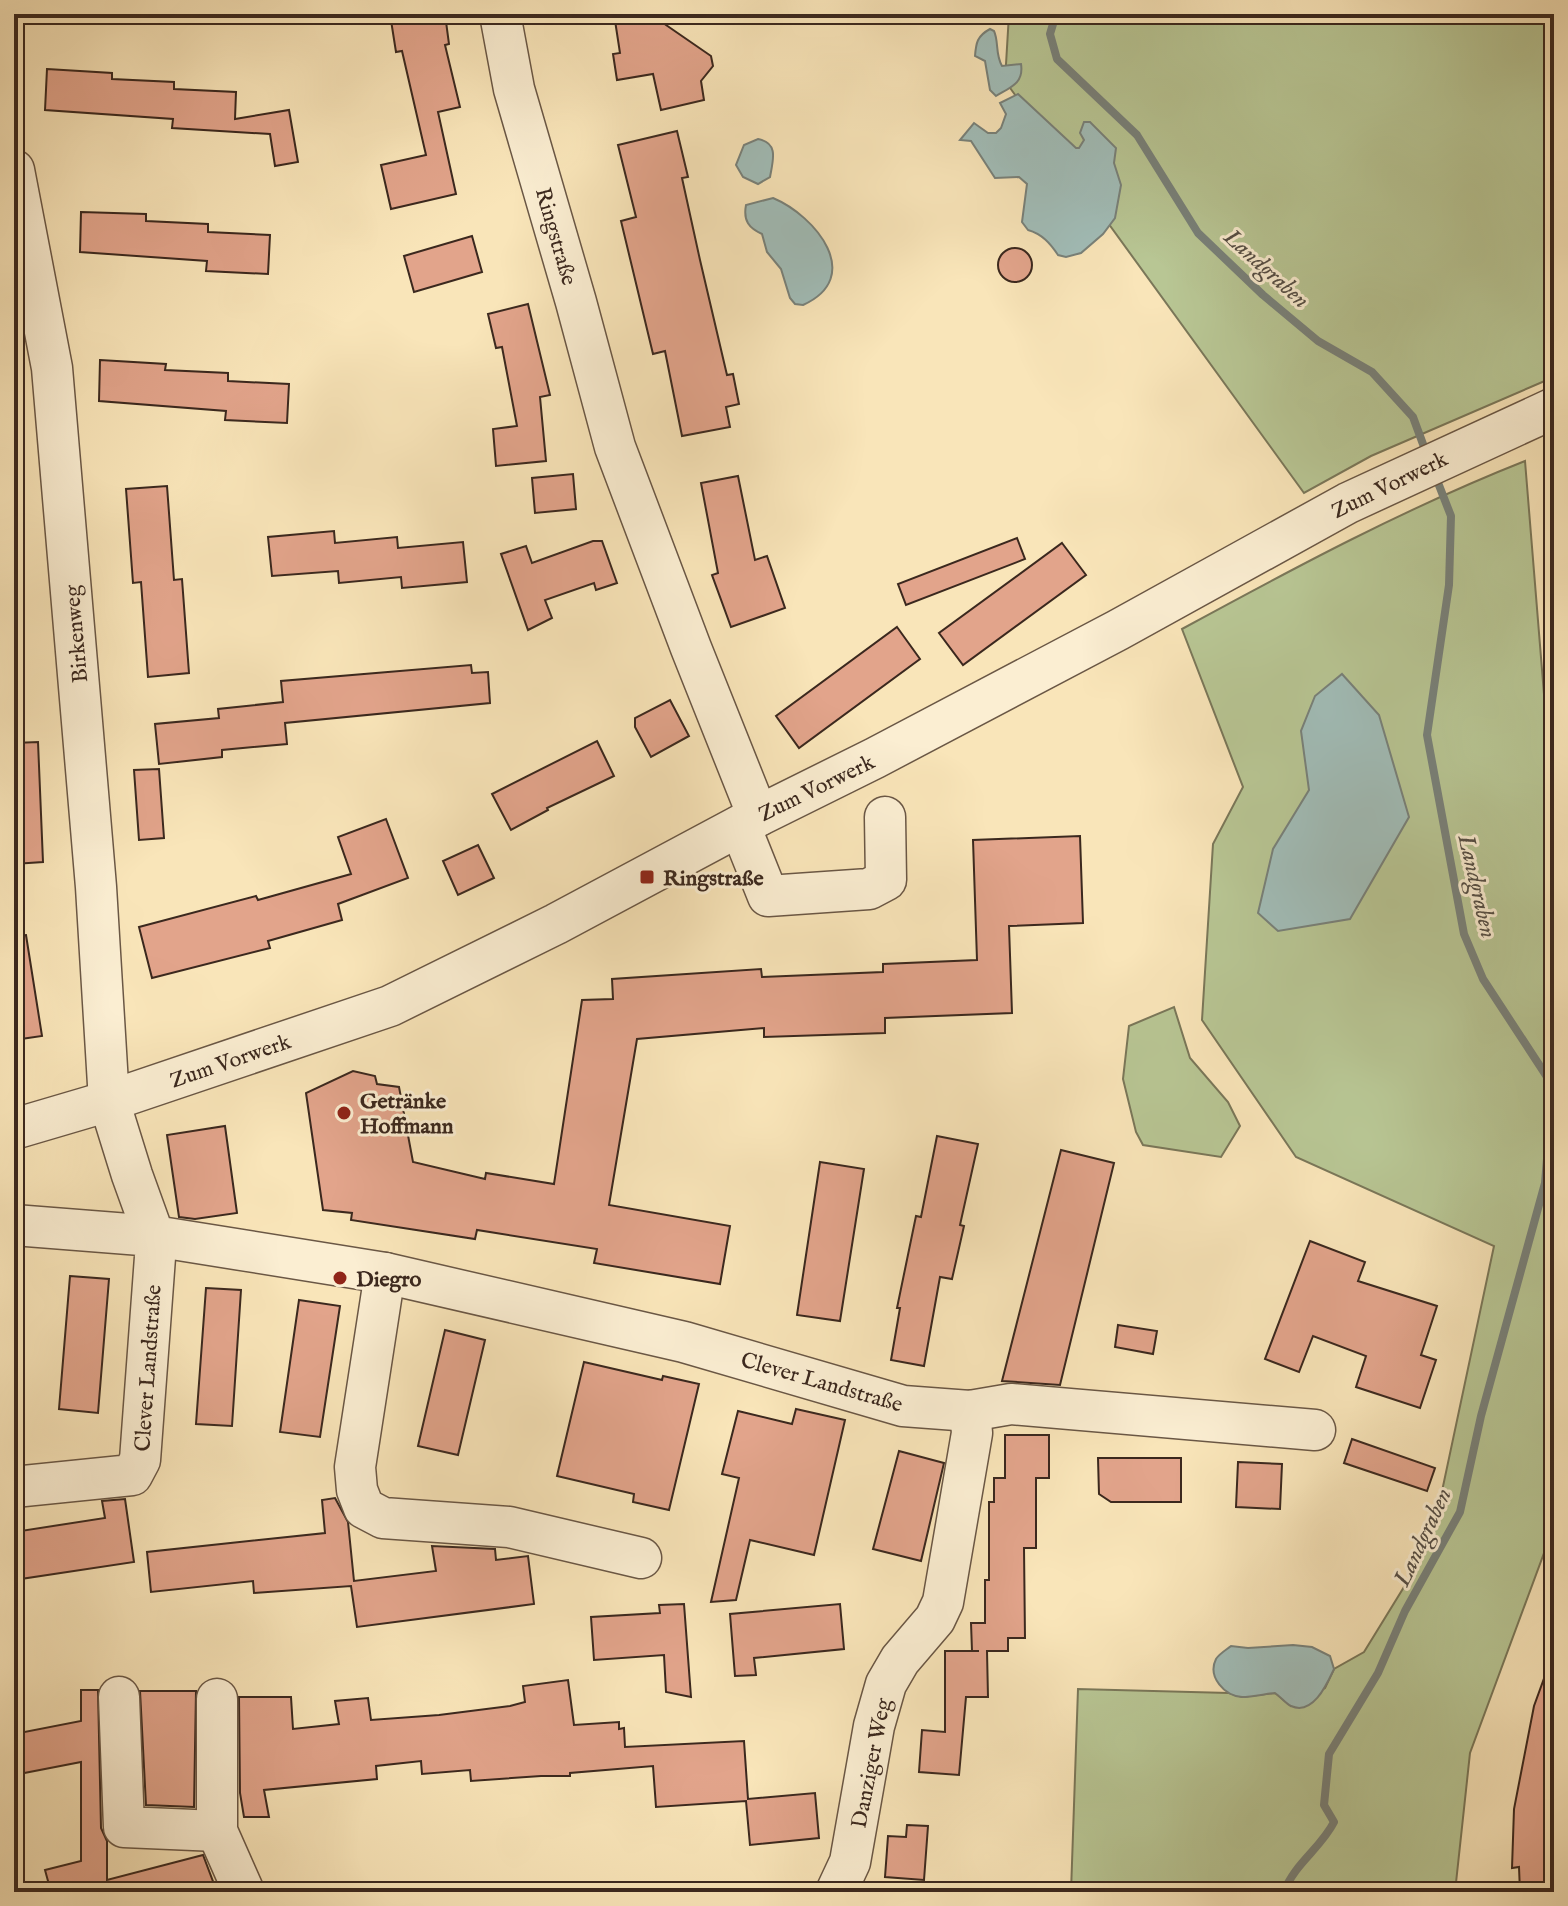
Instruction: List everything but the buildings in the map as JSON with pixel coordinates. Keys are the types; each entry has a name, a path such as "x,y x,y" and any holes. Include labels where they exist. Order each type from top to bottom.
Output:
{"street":[{"name":"Ringstraße","path":"500,14 514,89 615,447 691,648 749,821 768,896 869,889 886,880 885,817"},
{"name":"Birkenweg","path":"14,170 52,368 96,887 109,1101"},
{"name":"Zum Vorwerk","path":"109,1101 390,1006 582,911 749,821 875,758 1348,503 1554,408"},
{"path":"14,1129 109,1101"},
{"name":"Clever Landstraße","path":"14,1487 132,1475 140,1460 154,1236 109,1101"},
{"name":"Clever Landstraße","path":"14,1225 154,1236 385,1273 684,1342 903,1406 970,1411 1011,1404 1315,1430"},
{"path":"385,1273 355,1467 357,1490 364,1508 383,1518 509,1527 641,1558"},
{"name":"Danziger Weg","path":"836,1892 850,1862 874,1726 886,1684 900,1660 935,1619 943,1602 972,1433 970,1411"},
{"path":"119,1697 124,1827 217,1831"},
{"path":"217,1699 217,1831 244,1892"}],"green space":[{"path":"1009,14 1554,14 1554,377 1371,456 1304,493 1005,81"},
{"path":"1525,461 1554,817 1554,1526 1470,1753 1455,1892 1071,1892 1078,1689 1229,1693 1242,1697 1275,1693 1291,1706 1325,1688 1334,1669 1364,1652 1431,1543 1494,1246 1296,1157 1202,1020 1213,844 1243,787 1182,629 1308,561"},
{"path":"1174,1007 1190,1058 1228,1102 1240,1126 1221,1157 1143,1145 1136,1132 1123,1079 1129,1026"}],"water":[{"path":"990,29 994,31 1002,66 1021,64 1018,80 996,96 990,90 985,61 975,56 978,40"},
{"path":"1018,94 1076,148 1084,140 1080,133 1084,122 1090,122 1116,148 1114,163 1121,185 1115,218 1103,234 1081,253 1066,257 1058,255 1045,240 1028,230 1022,222 1027,184 1019,177 995,178 971,141 960,140 974,123 988,133 996,133 1006,114 1000,103"},
{"path":"758,139 772,148 773,159 770,177 758,184 743,177 736,165 744,145"},
{"path":"773,198 805,218 818,232 832,264 831,279 821,293 803,305 795,304 790,298 781,269 767,252 762,234 746,220 746,205"},
{"path":"1342,674 1379,715 1409,817 1350,919 1278,931 1258,913 1273,849 1309,790 1301,731 1315,696"},
{"path":"1231,1646 1312,1647 1330,1656 1334,1669 1318,1697 1306,1707 1291,1706 1275,1693 1236,1696 1224,1689 1216,1679 1216,1659"}],"waterway":[{"name":"Landgraben","path":"1056,14 1050,34 1057,59 1137,135 1198,233 1263,295 1318,341 1372,372 1413,417 1427,455"},
{"name":"Landgraben","path":"1284,1892 1294,1873 1334,1822 1324,1805 1329,1754 1378,1673 1405,1611 1460,1512 1481,1416 1545,1183 1553,1086 1483,979 1464,934 1427,735 1449,585 1451,516 1435,475"}],"place":[{"name":"Ringstraße","path":"647,877"},
{"name":"Getränke Hoffmann","path":"344,1113"},
{"name":"Diegro","path":"340,1278"}]}
